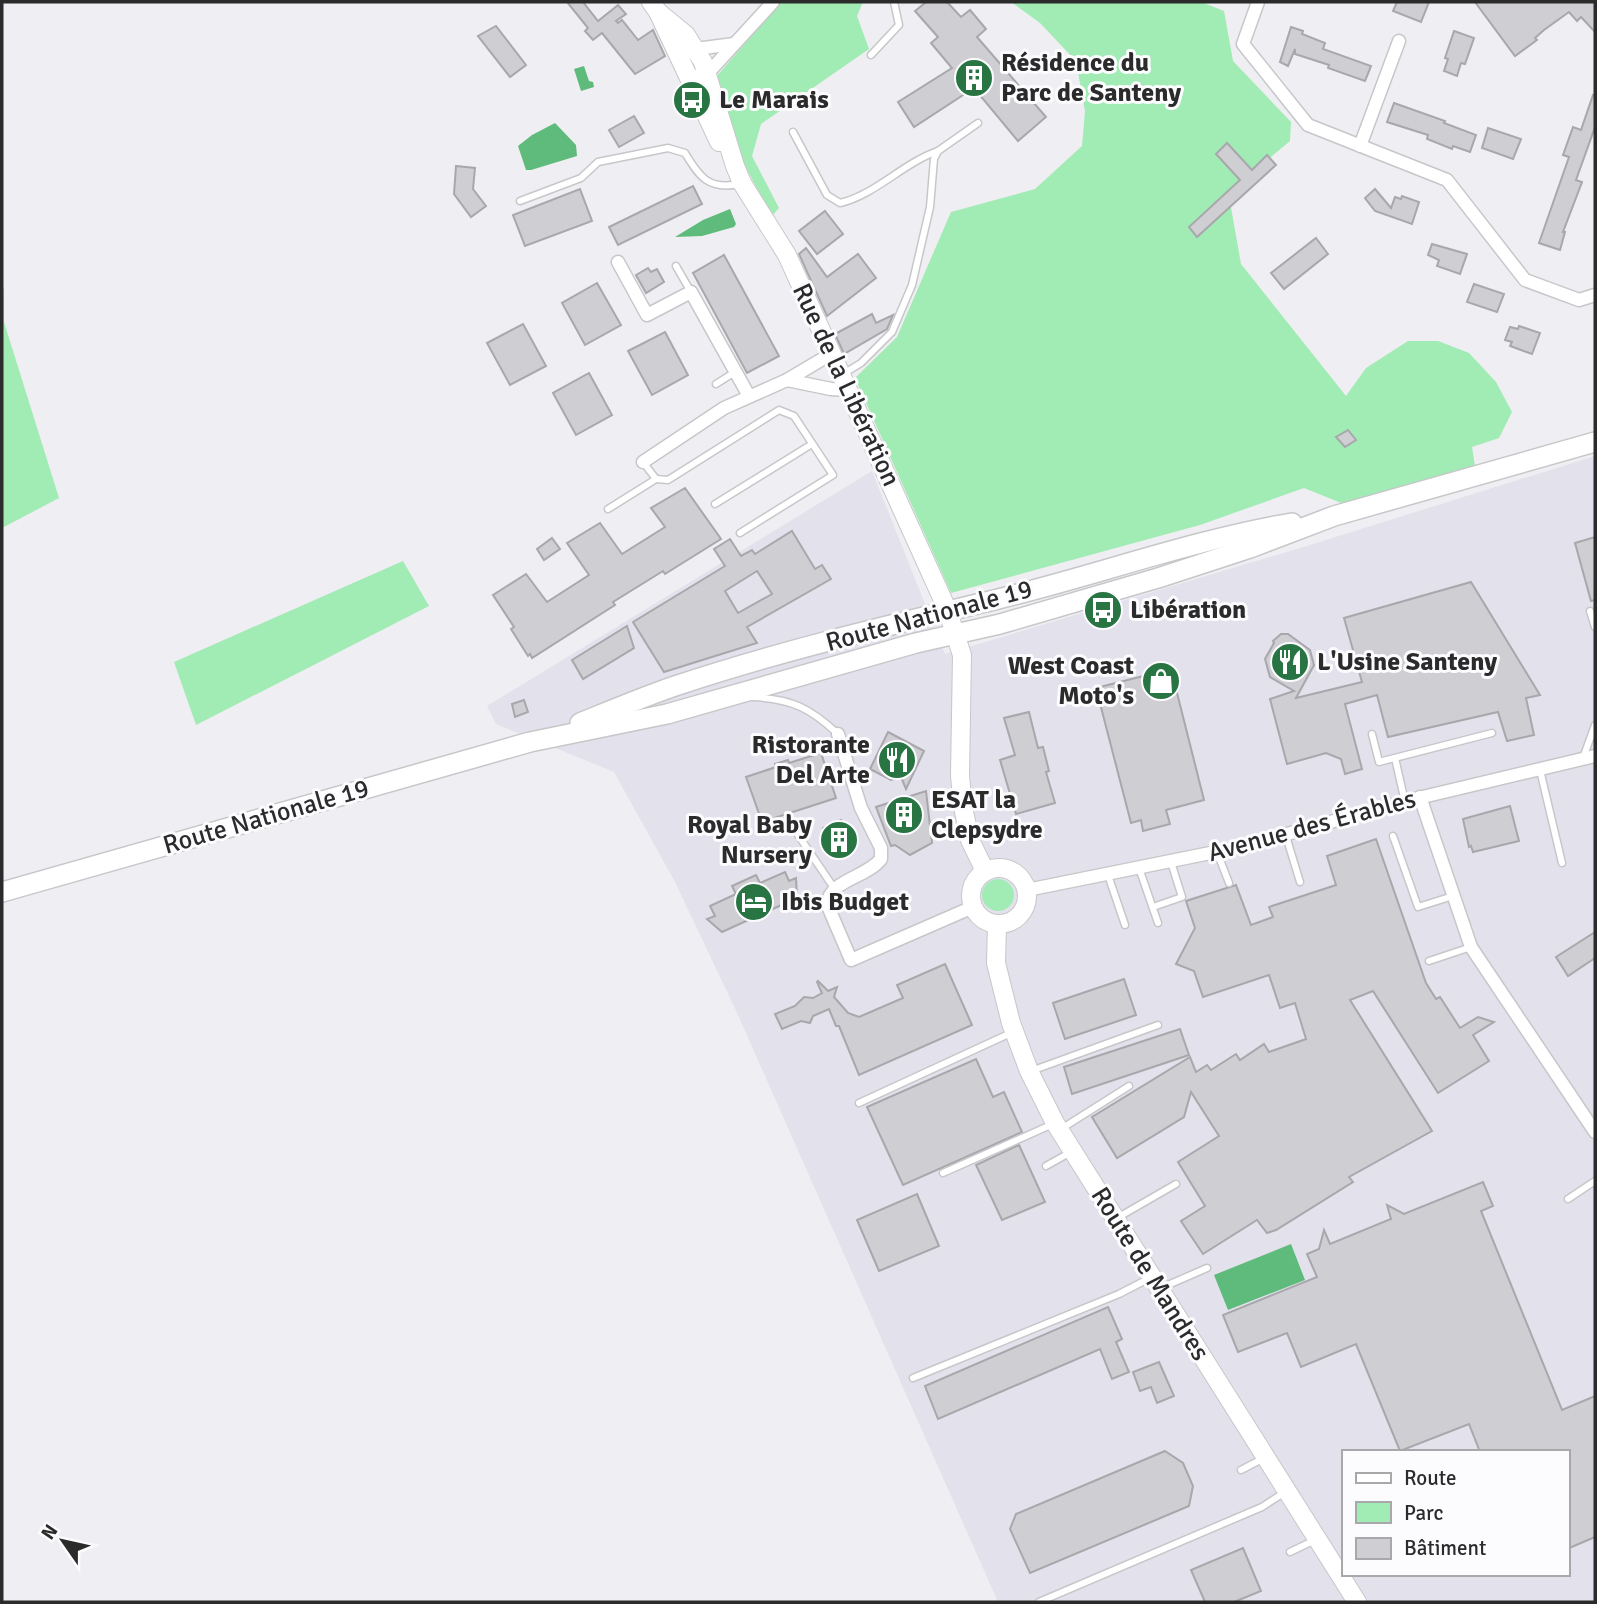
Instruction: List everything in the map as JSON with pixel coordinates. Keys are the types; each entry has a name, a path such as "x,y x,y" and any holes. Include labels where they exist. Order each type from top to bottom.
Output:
{"main road":[{"name":"Route Nationale 19","path":"2,892 530,742 667,714 916,643 1000,624 1158,578 1250,548 1335,516 1595,442"},
{"name":"Route Nationale 19","path":"530,742 673,687 738,666 947,609 999,599 1247,531 1335,516"}],"street":[{"path":"734,44 696,49 684,70 708,72 774,2"},
{"path":"1258,2 1243,44 1308,125 1447,180 1525,280 1579,300 1595,295"},
{"name":"Rue de la Libération","path":"654,7 686,34 708,72 734,166"},
{"name":"Rue de la Libération","path":"654,7 719,142 787,255 947,609"},
{"path":"1360,146 1399,41"},
{"path":"618,261 647,315 691,292 749,396"},
{"path":"643,462 724,408 787,380 831,354"},
{"path":"787,380 831,389 845,383"},
{"path":"947,609 961,655 960,776 963,807 970,841 985,871"},
{"path":"838,734 861,808 881,848 881,859 873,869 834,888 829,895 827,904 851,960 973,907"},
{"name":"Avenue des Érables","path":"1027,890 1286,836 1420,797 1589,758"},
{"path":"1420,797 1471,947 1595,1132"},
{"path":"1002,868 1011,870 1018,875 1027,890 1027,899 1020,915 1005,923 997,924 983,918 973,907 972,891 979,876 985,871 1002,868"},
{"name":"Route de Mandres","path":"997,924 996,963 1014,1031 1029,1071 1057,1127 1357,1602"}],"lane":[{"path":"871,55 899,25 894,2"},
{"path":"793,132 827,195 839,203 853,200 919,157 937,151 978,123"},
{"path":"520,201 580,178 598,162 668,148 685,153 703,180 724,187 742,183"},
{"path":"845,383 892,332 912,285 930,207 937,151"},
{"path":"676,266 691,292"},
{"path":"716,384 735,372"},
{"path":"643,462 656,478 668,480 779,410 794,415 833,475 740,533"},
{"path":"715,504 812,444"},
{"path":"608,509 656,478"},
{"path":"1590,611 1595,627"},
{"path":"734,696 776,698 799,704 838,734"},
{"path":"1589,758 1595,724"},
{"path":"1372,734 1379,762 1492,733"},
{"path":"1395,758 1405,802"},
{"path":"1539,770 1562,863"},
{"path":"792,826 834,888"},
{"path":"1286,836 1300,882"},
{"path":"1393,836 1418,907 1453,896"},
{"path":"1217,852 1229,883"},
{"path":"1153,908 1182,897 1170,861"},
{"path":"1139,868 1158,923"},
{"path":"1108,874 1125,925"},
{"path":"1429,961 1471,947"},
{"path":"1029,1071 1158,1025"},
{"path":"859,1103 1014,1031"},
{"path":"943,1173 1057,1127 1129,1086"},
{"path":"1046,1166 1072,1151"},
{"path":"1568,1199 1595,1181"},
{"path":"1116,1219 1176,1184"},
{"path":"913,1378 1119,1294 1207,1268"},
{"path":"1241,1470 1266,1457"},
{"path":"1039,1602 1262,1507 1287,1491"},
{"path":"1290,1552 1317,1539"}],"shaded area":[{"path":"584,66 594,87 581,91 574,69"},
{"path":"555,123 576,145 577,156 526,170 518,146"},
{"path":"730,209 736,224 734,227 702,236 675,237 703,220"},
{"path":"1595,456 1595,1602 998,1602 738,1015 675,882 614,772 496,724 487,706 872,471 945,654"},
{"path":"1291,1244 1305,1280 1228,1310 1214,1275"}],"green space":[{"path":"781,2 863,2 857,16 869,49 761,124 752,156 779,208 772,216 738,153 716,77"},
{"path":"1011,2 1201,2 1224,11 1233,61 1291,122 1290,141 1252,173 1230,202 1241,264 1346,396 1366,368 1408,341 1438,341 1469,353 1496,382 1512,412 1499,438 1472,447 1475,467 1351,507 1304,488 1200,525 951,593 855,378 897,337 951,212 1035,189 1082,146 1085,111 1076,61 1040,23"},
{"path":"2,287 4,322 59,498 2,528"},
{"path":"403,561 429,606 196,725 174,662"},
{"path":"998,879 1009,884 1014,895 1009,906 998,911 987,906 982,895 987,884"}],"building":[{"path":"567,2 583,2 598,21 618,5 626,14 616,21 618,23 622,20 638,40 653,30 665,56 635,74 602,33 593,40 585,31 588,28"},
{"name":"Résidence du Parc de Santeny","path":"926,2 947,2 961,17 970,10 986,29 977,37 1046,117 1018,141 974,88 914,127 898,102 952,68 931,43 938,37 915,11"},
{"path":"1397,2 1429,2 1421,22 1393,11"},
{"path":"1475,2 1595,2 1595,32 1581,17 1577,21 1569,12 1515,56"},
{"path":"496,26 526,65 510,77 478,36"},
{"path":"1291,27 1325,43 1323,49 1371,66 1365,81 1295,54 1295,49 1288,66 1280,62"},
{"path":"1454,31 1474,38 1465,64 1461,63 1457,76 1444,71 1448,59 1445,58"},
{"path":"1593,95 1595,127 1576,180 1582,182 1563,232 1560,250 1539,243 1569,157 1563,155 1573,127 1581,130"},
{"path":"1394,103 1476,135 1470,152 1453,146 1452,149 1427,139 1428,135 1387,122"},
{"path":"634,116 644,133 619,147 609,130"},
{"path":"1488,128 1521,139 1513,159 1482,148"},
{"path":"1227,143 1252,170 1267,155 1276,165 1197,237 1189,227 1240,180 1216,154"},
{"path":"456,166 475,168 473,189 486,206 471,217 454,194"},
{"path":"693,186 702,204 618,245 609,227"},
{"path":"580,189 592,221 525,246 513,215"},
{"path":"1375,189 1391,208 1395,197 1401,199 1402,196 1419,202 1412,224 1375,211 1365,198"},
{"path":"825,211 843,234 817,254 799,231"},
{"path":"1316,238 1328,254 1284,289 1271,273"},
{"path":"1432,244 1467,254 1460,274 1437,266 1439,260 1428,255"},
{"path":"806,248 827,277 858,254 876,278 827,316 799,254"},
{"path":"724,255 779,356 747,373 693,273"},
{"path":"648,268 651,272 657,269 664,282 646,293 636,275"},
{"path":"597,283 621,325 585,345 562,303"},
{"path":"1474,284 1504,294 1497,312 1467,302"},
{"path":"872,314 876,323 893,315 887,329 844,354 835,334"},
{"path":"523,324 546,366 510,385 487,343"},
{"path":"1519,326 1540,333 1532,354 1510,346 1512,342 1505,340 1510,327 1518,329"},
{"path":"665,332 688,375 652,395 628,351"},
{"path":"589,373 612,415 576,435 553,393"},
{"path":"1348,430 1356,440 1345,447 1336,437"},
{"path":"685,488 721,539 613,602 615,605 532,658 530,654 528,656 511,629 514,627 493,595 526,574 547,602 589,575 567,543 600,523 622,554 665,527 651,508"},
{"path":"792,531 815,569 822,565 831,579 747,627 757,643 664,672 633,622 725,566 714,549 730,539 741,556 752,550 755,554","holes":["757,571 772,594 738,613 725,591"]},
{"path":"1595,537 1595,600 1591,601 1575,543"},
{"path":"552,538 560,549 544,560 537,549"},
{"path":"1471,582 1540,695 1526,698 1534,735 1507,741 1498,712 1388,737 1377,695 1345,704 1362,769 1345,774 1341,759 1326,753 1287,764 1270,699 1294,691 1270,677 1265,659 1273,641 1281,634 1288,634 1310,650 1314,665 1296,698 1362,682 1344,618"},
{"path":"627,626 634,648 583,679 572,660"},
{"path":"1171,669 1204,800 1166,810 1170,824 1143,831 1141,820 1131,823 1096,688"},
{"path":"524,700 528,712 515,717 512,704"},
{"path":"1029,712 1038,748 1043,747 1049,771 1046,772 1055,803 1016,814 1000,760 1015,755 1004,718"},
{"name":"Ristorante Del Arte","path":"888,732 924,751 906,789 901,777 891,780 870,769"},
{"path":"821,753 836,798 762,822 746,777 776,767 775,764 788,760 789,763"},
{"name":"ESAT la Clepsydre","path":"926,791 932,843 910,855 895,845 891,846 876,807"},
{"path":"1510,806 1519,841 1473,852 1471,846 1469,847 1463,819"},
{"name":"Royal Baby Nursery","path":"841,820 852,847 834,854 823,828"},
{"path":"1376,839 1426,983 1436,999 1440,997 1460,1028 1478,1017 1494,1022 1473,1035 1489,1061 1438,1093 1373,991 1350,1000 1432,1131 1349,1177 1353,1182 1276,1230 1267,1233 1257,1220 1203,1254 1181,1221 1205,1206 1178,1162 1219,1136 1191,1092 1184,1117 1117,1158 1092,1117 1190,1057 1196,1072 1207,1065 1211,1070 1236,1054 1240,1060 1264,1044 1269,1052 1306,1039 1295,1003 1280,1008 1269,975 1203,997 1194,971 1176,964 1195,928 1186,901 1236,885 1251,925 1273,917 1269,907 1336,885 1327,856"},
{"name":"Ibis Budget","path":"785,872 789,881 796,878 797,898 722,932 707,919 715,916 710,906 736,894 732,886 756,875 760,883"},
{"path":"1595,932 1595,958 1568,976 1556,957"},
{"path":"945,964 972,1025 859,1075 829,1009 813,1016 810,1023 801,1021 782,1029 775,1014 795,1006 804,997 813,998 822,993 818,981 828,991 837,987 834,997 848,1013 859,1017 903,998 897,985"},
{"path":"1124,979 1136,1015 1065,1039 1053,1003"},
{"path":"1180,1029 1189,1055 1072,1094 1064,1067"},
{"path":"976,1059 993,1097 1004,1092 1022,1132 903,1185 867,1107"},
{"path":"1019,1145 1045,1202 1002,1220 976,1165"},
{"path":"1483,1182 1493,1206 1481,1211 1562,1410 1595,1396 1595,1537 1569,1548 1569,1450 1479,1450 1469,1424 1400,1450 1356,1344 1301,1367 1287,1333 1238,1352 1223,1315 1317,1277 1307,1254 1319,1249 1324,1230 1330,1244 1391,1219 1387,1205 1404,1214"},
{"path":"917,1194 939,1246 879,1271 857,1220"},
{"path":"1108,1307 1122,1339 1116,1342 1129,1372 1112,1379 1100,1349 938,1419 925,1386"},
{"path":"1159,1362 1174,1396 1157,1403 1151,1387 1140,1391 1133,1372"},
{"path":"1165,1451 1183,1463 1193,1486 1189,1506 1030,1573 1010,1529 1016,1514"},
{"path":"1243,1548 1261,1591 1234,1602 1205,1602 1191,1570"}],"place":[{"name":"Résidence du Parc de Santeny","path":"974,78"},
{"name":"Le Marais","path":"692,100"},
{"name":"Libération","path":"1103,610"},
{"name":"L'Usine Santeny","path":"1290,662"},
{"name":"West Coast Moto's","path":"1161,681"},
{"name":"Ristorante Del Arte","path":"897,760"},
{"name":"ESAT la Clepsydre","path":"904,815"},
{"name":"Royal Baby Nursery","path":"839,840"},
{"name":"Ibis Budget","path":"754,902"}]}
